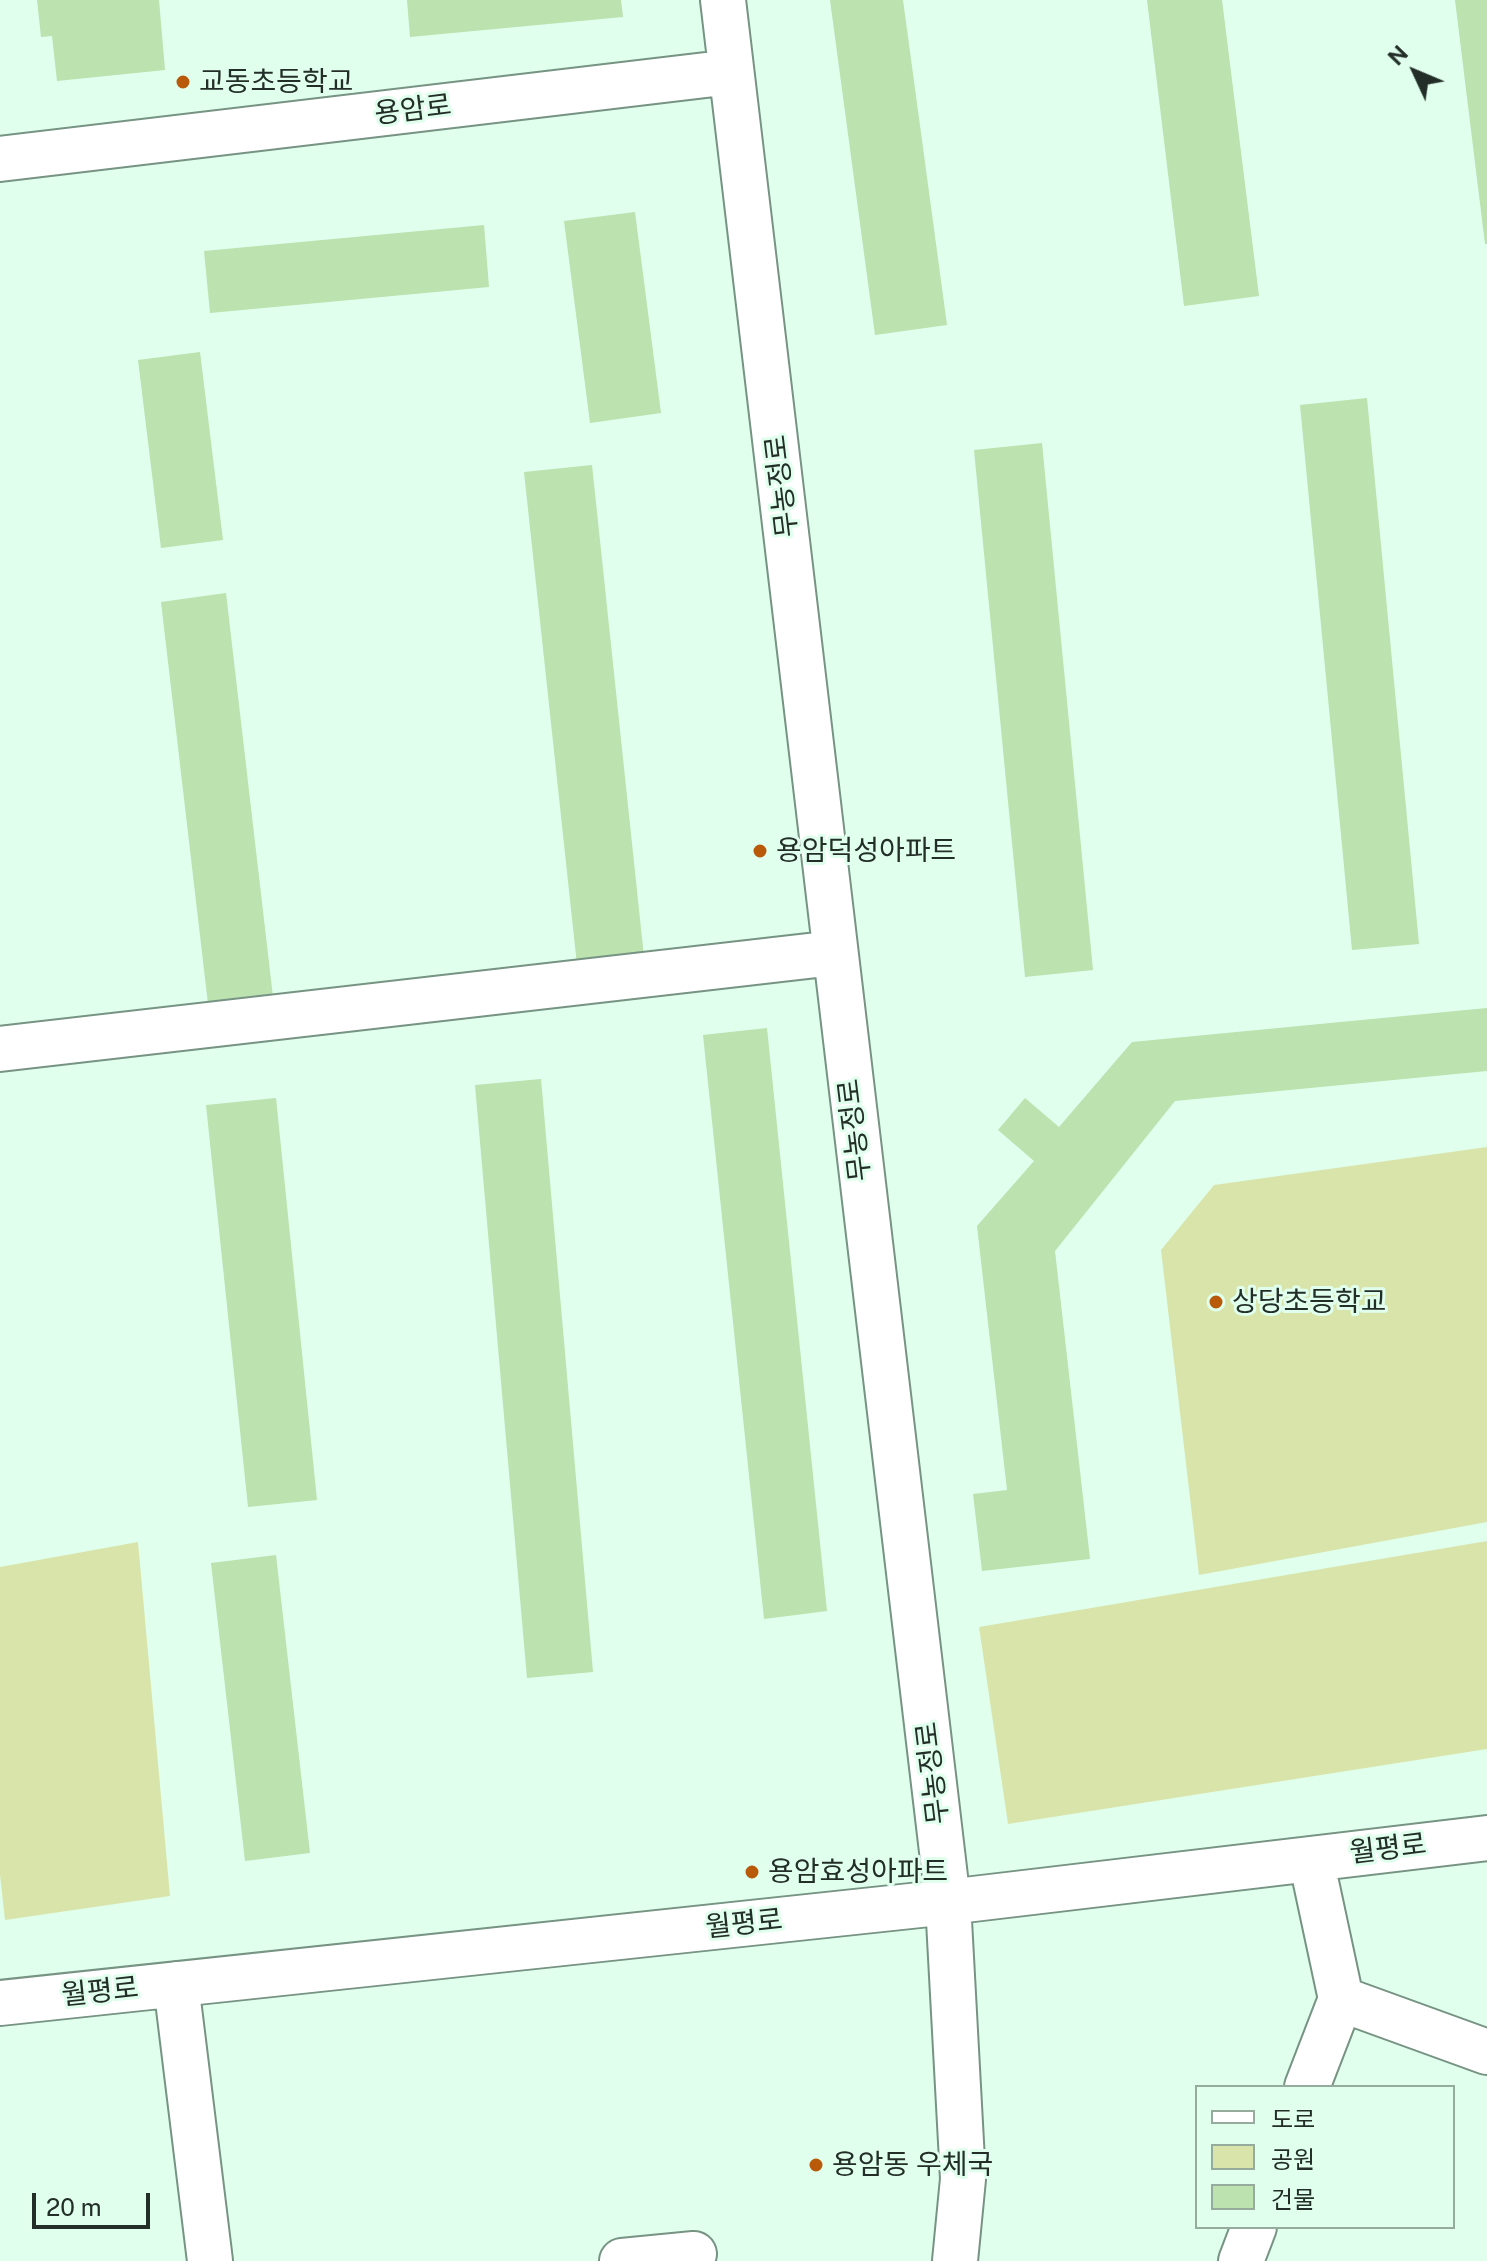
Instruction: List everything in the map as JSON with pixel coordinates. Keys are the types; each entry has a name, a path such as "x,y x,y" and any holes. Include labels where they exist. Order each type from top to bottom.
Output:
{"street":[{"name":"무농정로","path":"723,0 948,1902 963,2179 955,2261"},
{"name":"용암로","path":"0,159 731,72"},
{"path":"0,1049 834,953"},
{"name":"월평로","path":"0,2003 948,1902 1487,1838"},
{"path":"1308,2085 1341,1999 1311,1859"},
{"path":"176,1984 210,2261"},
{"path":"1341,1999 1487,2052"},
{"path":"1241,2261 1253,2229"},
{"path":"622,2261 693,2258"}],"green space":[{"path":"1487,1147 1487,1522 1199,1575 1161,1250 1214,1185"},
{"path":"1487,1541 1487,1749 1008,1824 979,1627"},
{"path":"138,1542 170,1896 5,1920 0,1875 0,1567"}],"building":[{"path":"37,0 159,0 165,70 57,81 52,36 41,37"},
{"path":"407,0 621,0 623,17 410,37"},
{"path":"830,0 903,0 947,325 875,335"},
{"path":"1147,0 1222,0 1259,296 1184,306"},
{"path":"1455,0 1487,0 1487,244 1485,244"},
{"path":"635,212 661,413 590,423 564,221"},
{"path":"484,225 489,287 210,313 204,251"},
{"path":"200,352 223,540 161,548 138,360"},
{"path":"1367,398 1419,944 1352,950 1300,405"},
{"path":"1042,443 1093,970 1025,977 974,450"},
{"path":"592,465 644,957 577,965 524,472"},
{"path":"226,593 273,997 208,1004 161,602"},
{"path":"1487,1008 1487,1071 1175,1101 1055,1251 1090,1559 982,1571 973,1494 1007,1490 977,1226 1034,1161 998,1130 1025,1098 1059,1127 1132,1042"},
{"path":"767,1028 827,1611 764,1619 703,1035"},
{"path":"541,1079 593,1672 527,1678 475,1085"},
{"path":"276,1098 317,1500 248,1507 206,1105"},
{"path":"276,1555 310,1853 245,1861 211,1563"}],"place":[{"name":"교동초등학교","path":"183,82"},
{"name":"용암덕성아파트","path":"760,851"},
{"name":"상당초등학교","path":"1216,1302"},
{"name":"용암효성아파트","path":"752,1872"},
{"name":"용암동 우체국","path":"816,2165"}]}
